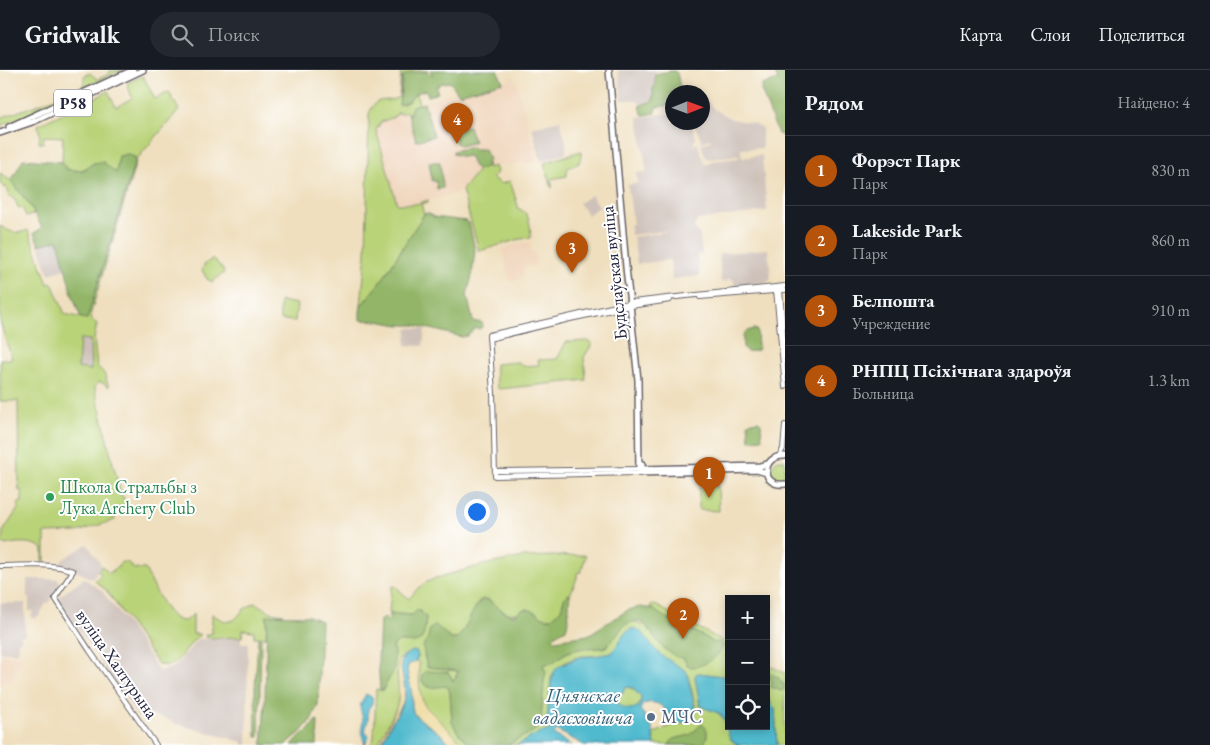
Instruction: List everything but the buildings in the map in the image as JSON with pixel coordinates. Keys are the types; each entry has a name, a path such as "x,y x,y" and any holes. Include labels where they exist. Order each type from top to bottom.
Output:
{"main road":[{"name":"Р58","path":"0,132 133,70"},
{"name":"Р58","path":"0,132 35,121 144,70"},
{"name":"Будслаўская вуліца","path":"610,70 641,384 640,470"},
{"path":"785,456 773,458 768,464 767,473 769,479 774,483 785,484"},
{"path":"640,470 760,466 768,464"},
{"path":"640,470 757,470 767,473"}],"street":[{"path":"640,470 495,473 494,392 489,337 632,304 780,288 785,387"},
{"path":"779,456 783,449 785,425"},
{"name":"вуліца Халтурына","path":"0,566 56,566 72,571 55,598 156,745"}],"shaded area":[{"path":"476,70 498,72 503,82 513,76 517,83 537,161 526,164 525,161 508,166 507,162 488,168 487,163 478,170 460,192 417,204 397,204 376,129 381,121 393,117 396,113 408,112 409,116 412,106 453,93"},
{"path":"618,70 667,70 655,71 652,102 638,103 634,98 633,100 622,100"},
{"path":"710,104 714,109 732,119 755,124 762,128 762,148 741,149 741,152 742,158 762,155 767,211 698,220 694,227 700,235 702,254 697,255 700,276 672,279 670,260 637,264 633,237 666,232 631,235 630,225 633,224 628,185 638,183 636,173 647,172 638,117 665,114 665,130 693,130 696,138 693,144 695,145 697,142 705,164 709,164 711,161 739,158 738,155 707,158 701,144 711,141 710,139 702,142 697,130 710,130"},
{"path":"560,120 566,143 566,152 541,161 532,127"},
{"path":"591,195 599,206 588,215 579,203"},
{"path":"58,240 66,269 49,274 39,245"},
{"path":"523,242 530,242 531,252 535,252 536,265 523,267 524,277 510,281 502,249"},
{"path":"768,249 771,278 766,283 735,286 733,279 721,282 719,254"},
{"path":"410,328 425,329 423,346 406,345 407,330"},
{"path":"80,339 90,339 91,370 78,368"},
{"path":"87,544 102,566 92,579 59,562"},
{"path":"84,578 102,591 129,626 159,671 174,667 198,639 241,638 241,643 248,643 247,745 243,745 243,742 173,723 173,721 145,713 138,717 57,598"},
{"path":"27,579 59,579 59,586 49,603 47,602 38,617 34,619 31,617 33,611 29,611"},
{"path":"0,603 25,603 25,635 21,636 21,641 18,641 18,652 0,652"},
{"path":"0,653 22,656 20,666 16,666 16,675 11,682 3,682 3,685 0,685"}],"green space":[{"path":"111,70 122,70 0,126 0,118 70,93 71,88 80,88 84,84 84,76 90,73 97,79 108,75"},
{"path":"401,70 427,70 428,72 411,73 402,77 399,105 408,102 416,93 419,104 412,106 409,117 408,112 400,114 399,112 394,117 381,122 376,130 397,204 417,204 428,200 429,202 421,204 424,214 384,277 361,306 366,253 369,114 378,102 399,97"},
{"path":"430,70 497,70 503,82 459,94 450,82 438,84 439,86 436,87 438,93 428,96 426,90 416,93 408,102 399,105 403,76 410,73 428,72 433,76"},
{"path":"774,70 785,70 785,136 778,134 761,90 762,85 778,80"},
{"path":"675,71 680,85 665,85 665,106 656,107 655,113 644,115 640,105 653,101 655,74"},
{"path":"143,76 155,99 169,92 179,110 137,159 91,313 92,320 97,324 94,339 97,366 104,373 109,387 101,382 98,383 95,387 96,394 121,494 129,507 113,511 115,520 77,532 45,533 45,562 43,562 43,549 40,546 25,543 6,545 0,542 4,536 2,533 18,509 19,502 22,502 22,491 19,491 18,401 0,401 0,359 12,359 0,322 0,226 14,232 28,230 48,284 52,283 65,314 87,319 136,158 128,154 119,156 116,173 94,163 81,170 66,169 62,162 63,137 44,136 43,143 39,143 38,125 108,91 116,107 132,98 127,83","holes":["80,339 90,340 91,370 78,368"]},
{"path":"454,100 456,100 465,123 445,128 442,116 456,112"},
{"path":"424,103 434,136 416,141 409,117 412,106"},
{"path":"469,126 474,142 461,146 456,143 454,135 450,134 447,130"},
{"path":"472,147 474,149 484,149 489,159 487,166 478,169 474,166 470,157 453,154 453,151"},
{"path":"581,151 579,163 567,168 567,176 551,179 552,188 544,163"},
{"path":"128,154 136,158 87,319 81,318 72,294 58,240 39,245 34,233 42,228 32,208 11,181 23,159 62,162 66,169 78,171 86,169 93,163 103,162 116,173 119,156"},
{"path":"429,162 440,162 443,188 437,189 436,181 432,181"},
{"path":"487,162 488,168 495,166 497,172 492,176 494,180 501,184 510,181 519,209 528,217 531,238 520,239 479,251 462,190 478,170 477,166"},
{"path":"0,173 14,183 32,208 34,214 26,217 23,209 18,207 15,200 7,194 9,191 0,184"},
{"path":"428,213 434,217 469,223 475,250 467,295 473,321 483,324 482,327 476,328 467,336 462,337 415,325 360,320 361,306 384,277 424,214"},
{"path":"213,258 224,273 212,282 207,279 202,270 204,265"},
{"path":"281,301 297,304 295,321 280,320"},
{"path":"757,330 758,350 747,352 743,347 743,335 747,331"},
{"path":"566,342 591,342 591,346 584,357 586,380 499,389 497,387 495,364 518,362 523,366 539,365 538,360 557,359"},
{"path":"758,421 761,423 762,439 749,439 748,423"},
{"path":"778,460 785,460 784,481 777,481 771,473 773,465"},
{"path":"718,486 719,511 699,510 699,487"},
{"path":"586,555 581,572 577,573 577,578 570,595 564,599 561,609 552,618 543,618 535,612 522,610 518,613 509,613 500,609 488,599 480,600 464,631 456,639 428,638 424,655 427,667 458,671 454,680 449,674 423,684 433,688 448,687 452,722 459,734 470,745 464,745 425,706 420,691 419,664 416,661 418,657 417,652 413,651 399,659 397,706 378,745 371,745 374,738 376,689 383,690 389,679 394,645 396,642 417,642 426,617 419,610 412,615 389,613 392,587 395,586 409,599 425,583 436,578 483,565 524,557"},
{"path":"123,562 129,563 134,569 145,569 158,596 171,615 178,620 186,620 193,614 193,634 200,635 182,656 171,664 158,664 107,591 95,581 101,574 98,571 102,566 109,573"},
{"path":"568,594 570,595 566,629 554,636 555,640 588,635 628,610 640,607 653,609 673,622 724,646 710,661 690,667 684,659 675,656 663,648 643,622 629,623 604,647 573,651 544,664 543,667 546,671 541,721 538,728 507,745 470,745 459,734 452,722 448,687 428,687 422,681 422,675 426,671 448,672 453,681 458,671 427,667 423,647 430,629 436,625 451,639 456,639 464,630 479,602 483,599 511,615 529,609 544,617 552,618 561,609 564,599"},
{"path":"255,603 271,612 284,614 267,616 266,637 254,637 254,631 243,630 242,637 205,637 206,634 212,634 212,614 225,621 232,621 244,609"},
{"path":"651,605 655,605 725,642 725,676 699,673 696,674 695,678 700,706 715,711 723,718 725,730 728,730 731,737 738,745 655,745 653,734 672,725 675,721 682,723 691,719 695,712 695,703 686,671 660,655 640,631 625,633 611,653 579,657 569,660 560,666 551,678 547,718 551,729 541,732 517,745 507,745 534,731 540,724 546,671 543,667 544,664 576,650 605,647 611,643 623,627 631,622 636,621 642,626"},
{"path":"417,610 426,617 423,636 415,643 396,643 393,647 394,670 383,690 380,690 378,661 380,620 384,617 388,620 390,614 412,615"},
{"path":"267,615 309,616 321,621 318,705 311,720 300,733 285,745 262,745"},
{"path":"258,638 261,638 259,737 256,737 255,688"},
{"path":"770,666 785,673 785,745 777,745 775,709 770,702"},
{"path":"770,673 779,678 785,687 784,689 781,691 771,687"},
{"path":"627,687 633,689 641,697 636,708 628,709 618,703 618,696"},
{"path":"316,720 318,721 317,745 292,745 302,734 308,731"},
{"path":"702,724 707,731 704,745 669,745 673,739 690,735"}],"sand":[{"path":"399,659 402,659 404,699 381,745 378,745 398,702 397,670"},
{"path":"416,661 419,663 420,690 425,706 464,745 450,745 442,735 413,712 407,669 409,664"}],"water":[{"name":"Цнянскае вадасховішча","path":"631,629 639,630 658,652 687,672 695,710 691,718 684,723 678,723 660,705 655,703 643,704 640,710 652,727 655,745 584,745 556,730 555,735 571,745 517,745 541,732 551,729 547,718 551,682 555,670 579,657 612,653 625,633","holes":["627,687 633,688 641,697 640,705 632,709 623,707 618,703 618,696"]},
{"path":"412,651 417,652 418,656 415,662 408,665 407,671 413,712 442,735 450,745 381,745 405,696 401,664 402,659"},
{"path":"696,674 725,676 725,722 717,712 700,705"},
{"path":"366,694 373,698 373,702 368,709 365,731 370,737 365,745 362,734 363,720 360,706"},
{"path":"770,702 775,709 777,745 738,745 731,740 727,730 770,730"}],"place":[{"name":"РНПЦ Псіхічнага здароўя","path":"457,144"},
{"name":"Белпошта","path":"572,273"},
{"name":"Школа Стральбы з Лука Archery Club","path":"50,497"},
{"name":"Форэст Парк","path":"709,498"},
{"name":"Lakeside Park","path":"683,639"},
{"name":"МЧС","path":"651,717"}]}
